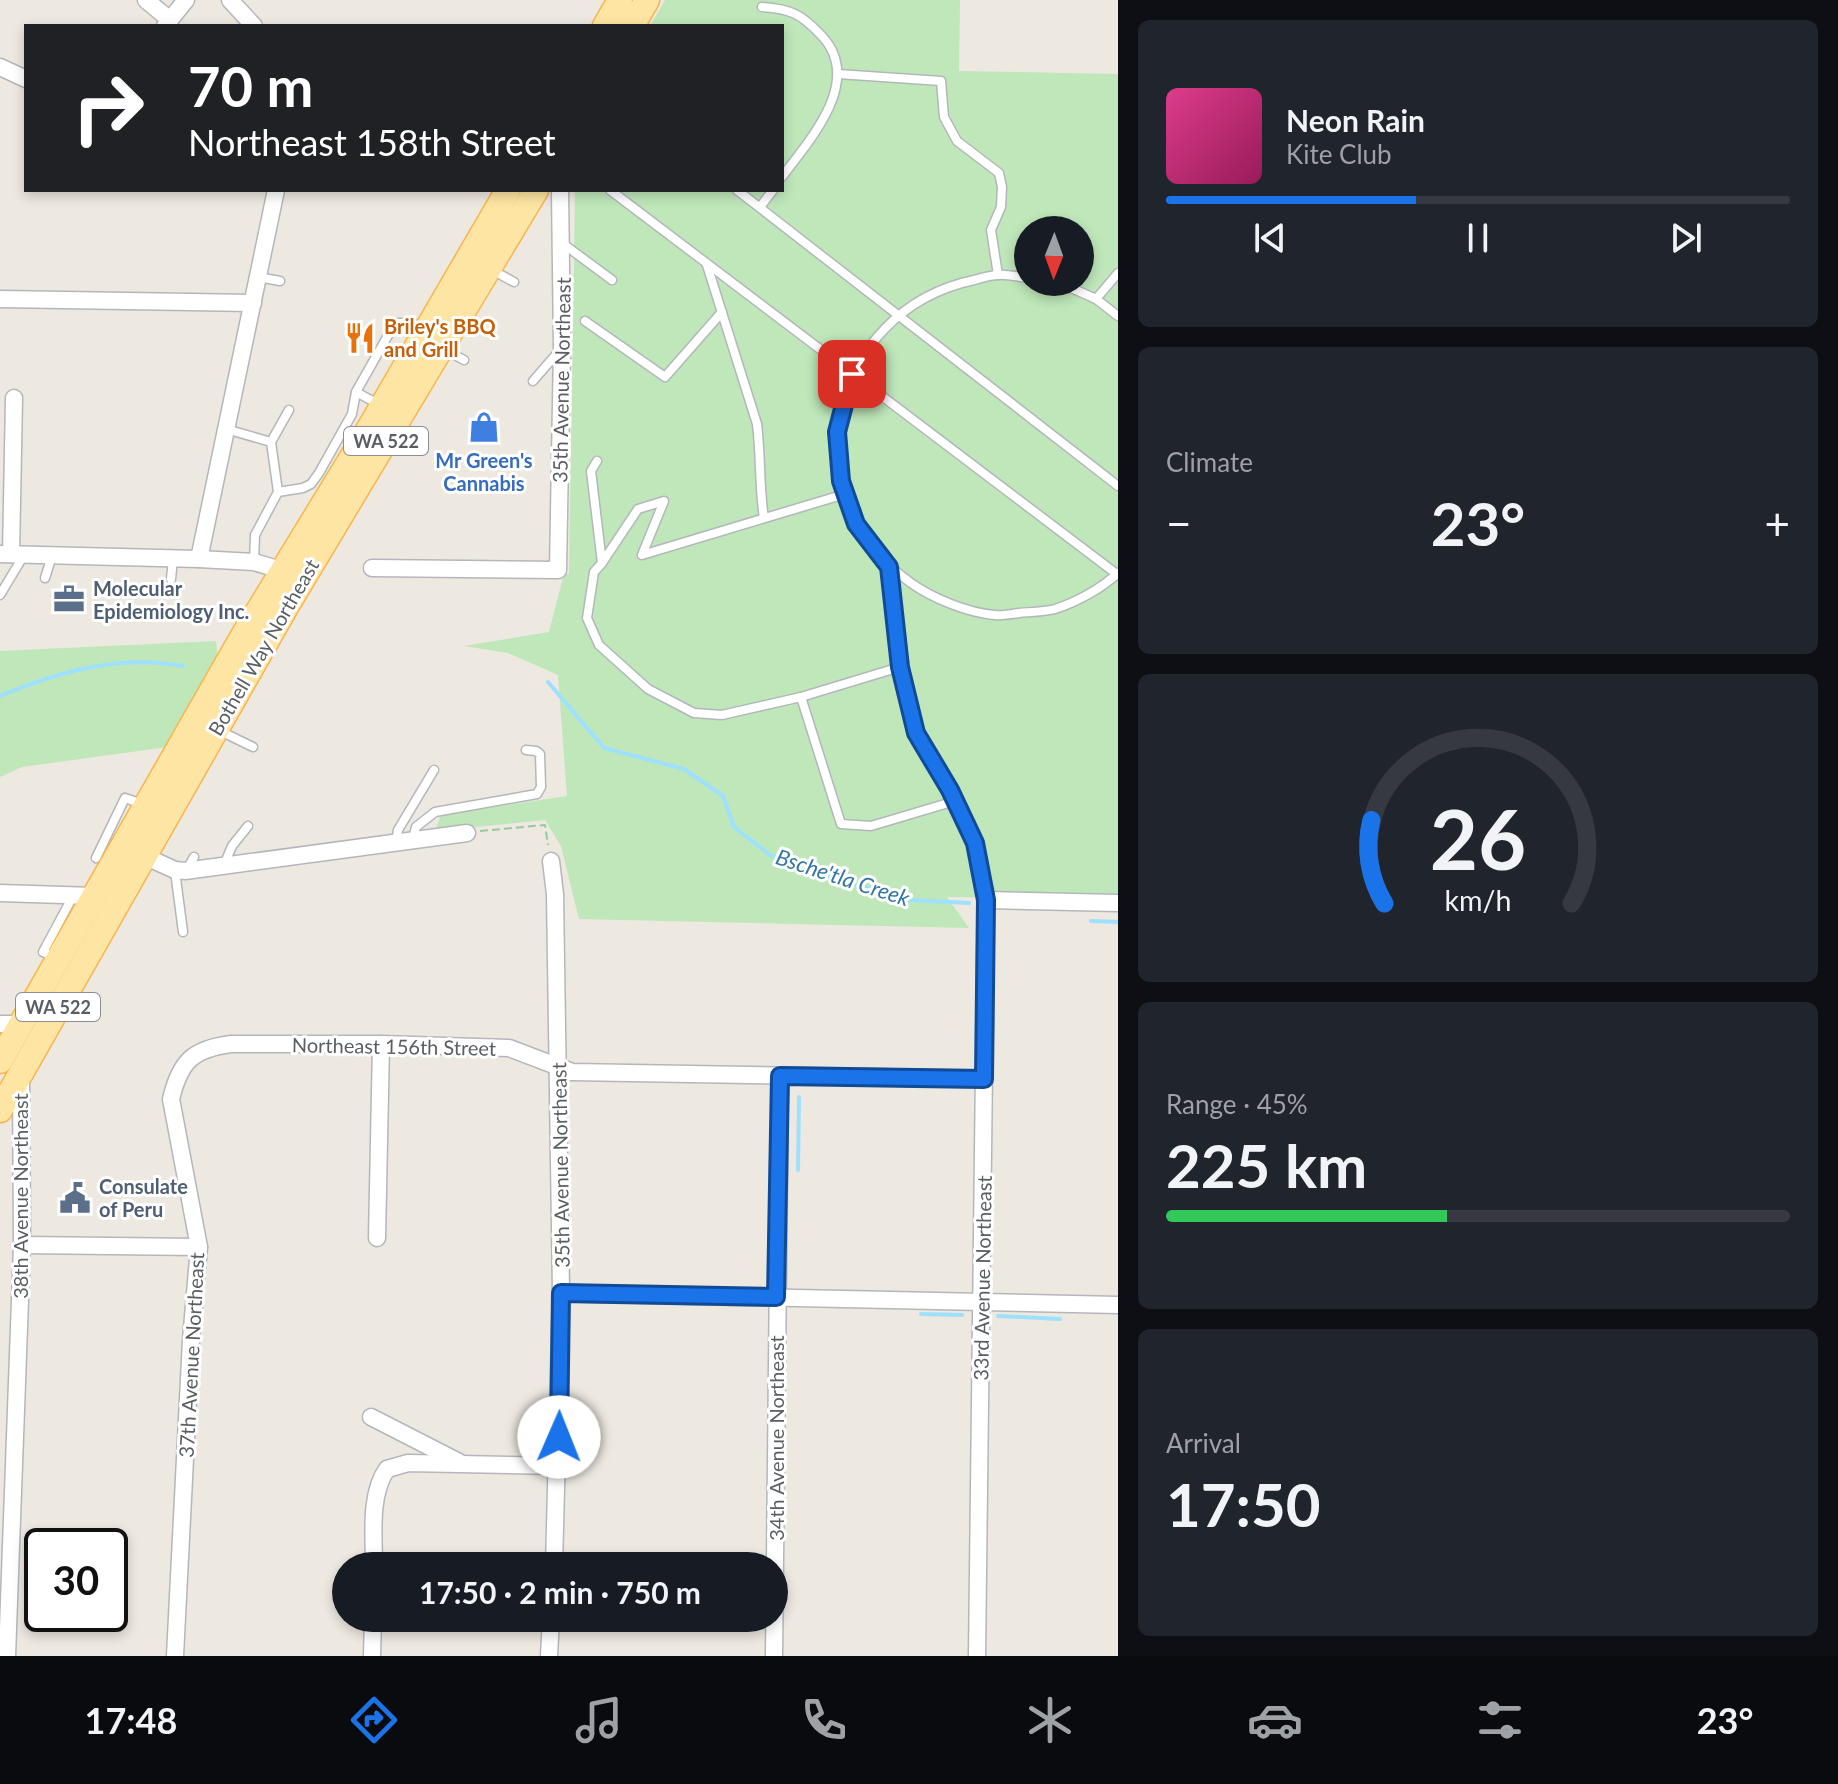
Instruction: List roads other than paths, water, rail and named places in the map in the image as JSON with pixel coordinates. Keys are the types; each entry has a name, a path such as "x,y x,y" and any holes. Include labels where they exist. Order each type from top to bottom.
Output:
{"main road":[{"path":"617,19 647,0"},
{"name":"Bothell Way Northeast","path":"0,1110 10,1066 10,1024 58,958 84,895 293,574 393,429 507,192"},
{"path":"489,268 479,260 518,192"},
{"name":"Bothell Way Northeast","path":"10,1066 144,856 216,729 382,406 489,268 535,192"},
{"path":"10,1066 18,1065 20,1048 90,929 84,895"}],"street":[{"path":"146,0 167,23 186,0"},
{"path":"230,0 252,24"},
{"path":"0,67 24,78"},
{"path":"199,559 276,192"},
{"name":"35th Avenue Northeast","path":"372,568 558,570 562,347 560,192"},
{"path":"0,299 253,303"},
{"path":"14,398 12,554 254,562 293,574"},
{"path":"144,856 185,866 224,866 467,833"},
{"name":"35th Avenue Northeast","path":"551,861 555,894 561,1293 555,1552"},
{"path":"0,893 84,895"},
{"path":"986,900 1118,903"},
{"name":"33rd Avenue Northeast","path":"977,1656 986,900"},
{"name":"Northeast 156th Street","path":"188,1060 207,1047 231,1044 381,1044 509,1048 572,1072 984,1079"},
{"path":"377,1238 381,1044"},
{"name":"37th Avenue Northeast","path":"175,1656 191,1340 199,1247 171,1099 176,1078 188,1060"},
{"name":"38th Avenue Northeast","path":"7,1656 22,1245 10,1066"},
{"name":"34th Avenue Northeast","path":"774,1656 780,1076"},
{"path":"22,1245 199,1247"},
{"path":"561,1293 1118,1305"},
{"path":"371,1417 464,1465"},
{"path":"375,1552 377,1496 380,1480 387,1469 408,1463 558,1466"},
{"path":"372,1656 373,1632"},
{"path":"549,1656 550,1632"}],"lane":[{"path":"762,7 786,9 805,18 830,44 838,74 826,117 784,174"},
{"path":"838,74 941,81 944,117 957,141 999,173 1001,207 991,230 998,275"},
{"path":"613,192 707,265 852,374 1118,574 1107,584 1055,609 995,615 932,598 889,567 856,524 841,481 837,432 852,374 872,341 899,314 947,286 998,275 1014,277"},
{"path":"740,192 1118,486"},
{"path":"760,207 771,192"},
{"path":"638,226 646,218"},
{"path":"562,243 612,280"},
{"path":"707,265 757,424 761,451 759,489 764,518"},
{"path":"489,268 514,282"},
{"path":"1096,299 1118,273"},
{"path":"258,277 280,281"},
{"path":"1089,296 1118,316"},
{"path":"585,321 665,377 722,312"},
{"path":"278,492 303,488 311,484 319,473 352,414 356,392 395,323 412,323 464,360"},
{"path":"533,381 562,347"},
{"path":"356,392 382,406"},
{"path":"254,562 255,535 278,492 271,442 289,410"},
{"path":"226,429 271,442"},
{"path":"393,429 420,438"},
{"path":"597,461 591,471 602,563"},
{"path":"845,494 642,555 664,501 638,509 594,572 587,618 599,645 648,689 694,713 722,715 801,697 900,667"},
{"path":"0,595 12,554"},
{"path":"45,578 52,555"},
{"path":"171,579 173,558"},
{"path":"889,567 900,667 916,733 975,843 986,900"},
{"path":"801,697 841,824 871,826 955,801"},
{"path":"216,729 253,747"},
{"path":"434,770 398,830 404,841 435,812 537,794 541,787 540,754 526,750"},
{"path":"96,858 125,798 145,805"},
{"path":"224,866 232,846 248,826"},
{"path":"183,932 185,866"}],"waterway":[{"name":"Bsche'tla Creek","path":"0,696 67,673 113,664 136,662 183,666"},
{"name":"Bsche'tla Creek","path":"548,682 604,748 684,769 723,796 734,827 770,855 808,871 909,900 969,903"},
{"path":"1091,921 1118,922"},
{"path":"798,1170 799,1097"},
{"path":"921,1314 962,1315"},
{"path":"998,1316 1060,1319"}],"place":[{"name":"Briley's BBQ and Grill","path":"360,338"},
{"name":"Mr Green's Cannabis","path":"484,427"},
{"name":"Molecular Epidemiology Inc.","path":"69,599"},
{"name":"Consulate of Peru","path":"75,1198"}]}
